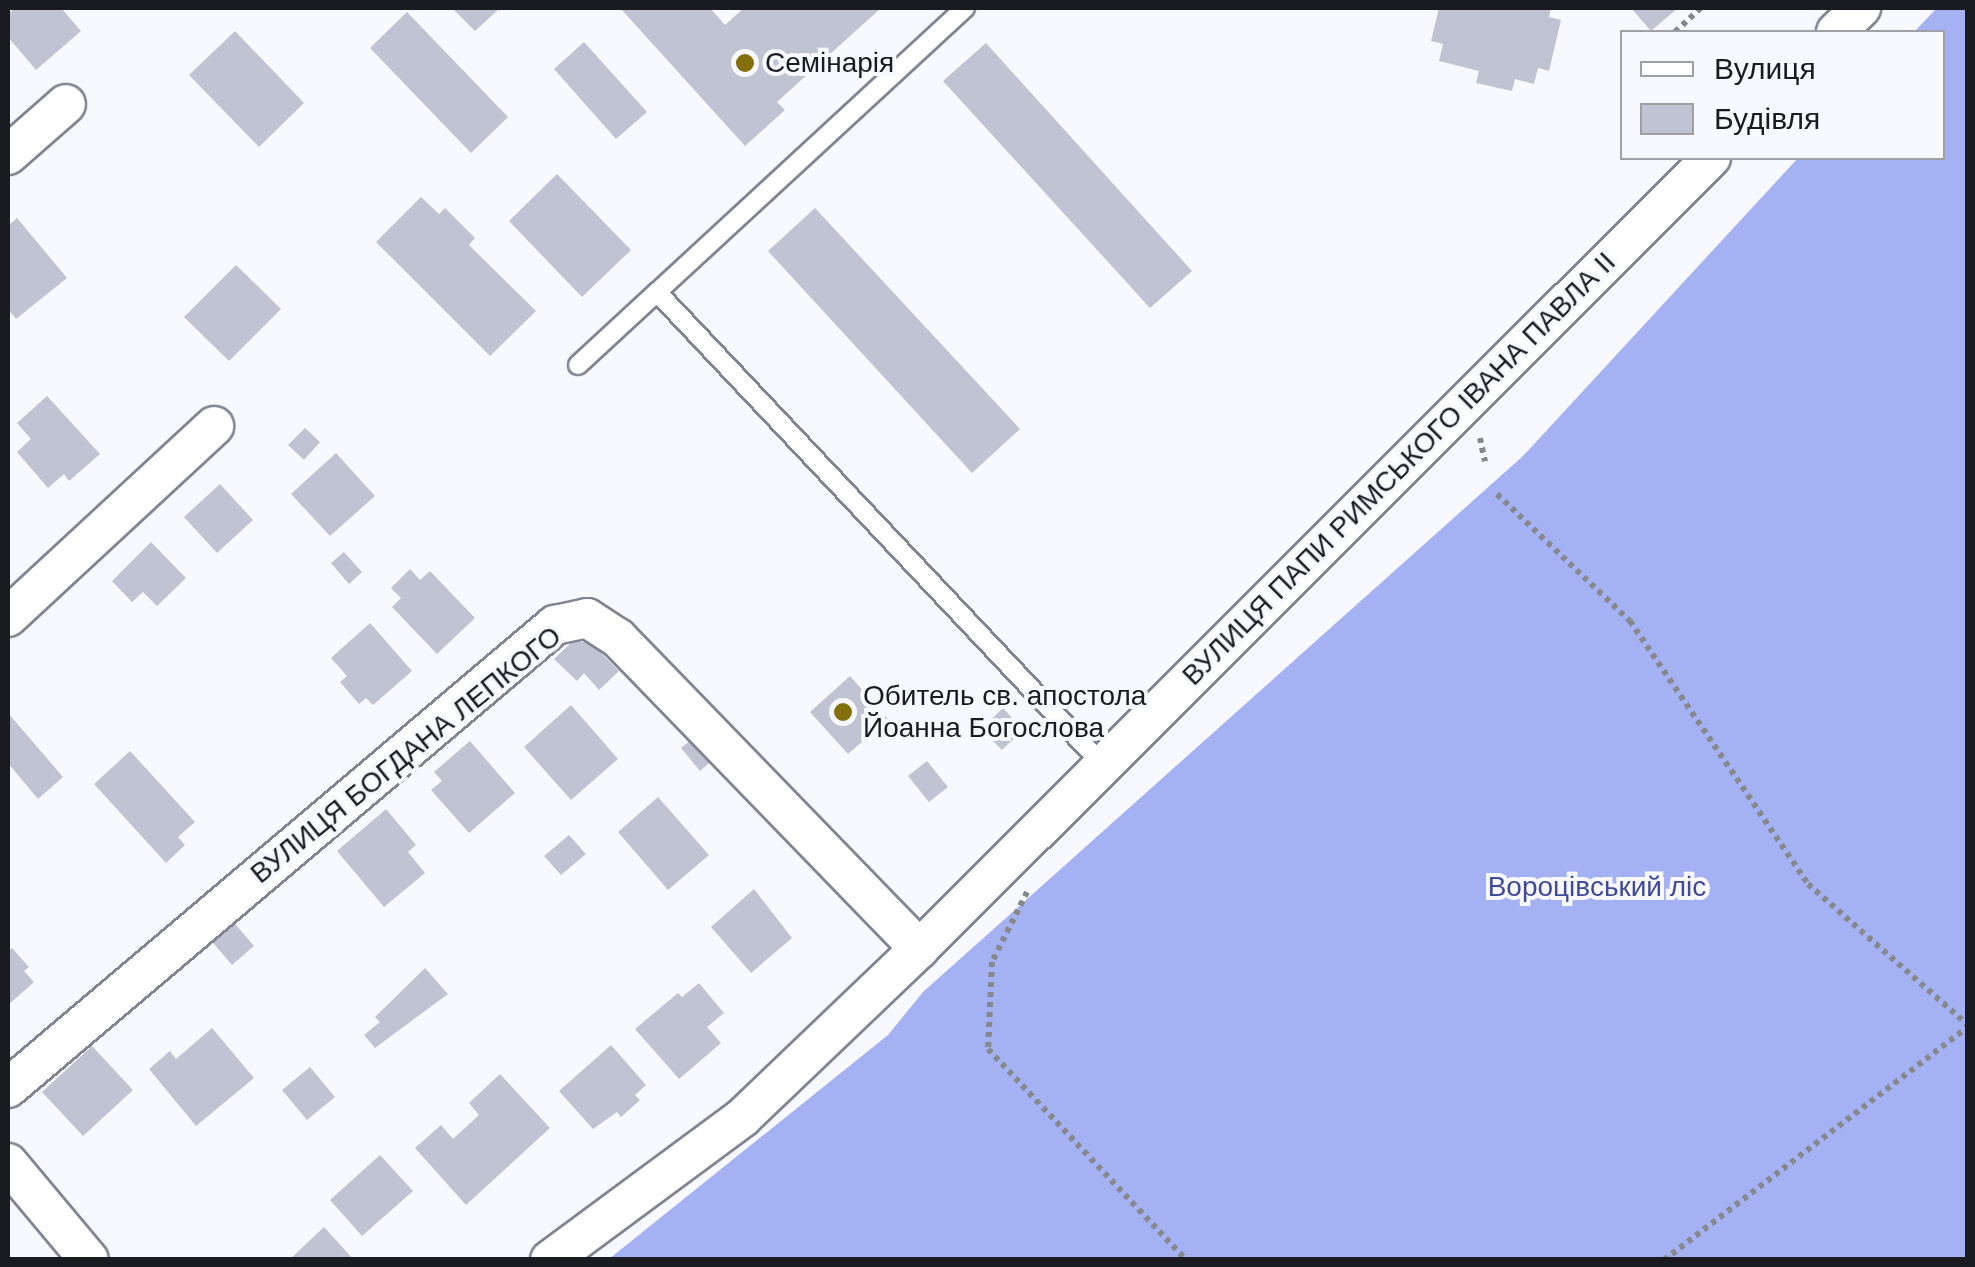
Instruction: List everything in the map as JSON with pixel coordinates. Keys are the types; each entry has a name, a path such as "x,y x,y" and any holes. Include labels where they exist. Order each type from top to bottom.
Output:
{"street":[{"path":"1838,30 1861,8"},
{"path":"8,155 66,104"},
{"name":"ВУЛИЦЯ ПАПИ РИМСЬКОГО ІВАНА ПАВЛА ІІ","path":"550,1260 742,1118 919,949 1709,160"},
{"path":"8,617 214,426"},
{"name":"ВУЛИЦЯ БОГДАНА ЛЕПКОГО","path":"8,1088 555,626 587,618 618,638 919,949"},
{"path":"8,1163 89,1260"}],"lane":[{"path":"578,366 965,8"},
{"path":"656,292 1103,765"}],"path":[{"path":"1677,30 1701,8"},
{"path":"1498,494 1630,622 1808,884 1968,1026 1664,1260"},
{"path":"1035,876 992,962 988,1049 1186,1260"}],"green space":[{"name":"Вороцівський ліс","path":"1937,8 1968,8 1967,1259 609,1259 888,1035 923,992 1523,456 1796,160 1945,160 1945,30 1916,30"}],"building":[{"path":"15,8 61,8 81,31 36,70 8,37 8,14"},
{"path":"452,8 500,8 475,31"},
{"name":"Семінарія","path":"710,8 725,25 744,8 881,8 777,102 785,110 745,146 621,9"},
{"path":"1439,8 1551,8 1549,17 1561,20 1549,71 1538,68 1534,84 1515,79 1512,91 1476,83 1479,71 1439,61 1443,44 1431,41"},
{"path":"1631,8 1678,8 1652,30"},
{"path":"407,12 508,117 471,153 370,48"},
{"path":"235,31 304,103 259,147 189,75"},
{"path":"584,42 647,112 616,139 554,69"},
{"path":"986,43 1192,271 1150,308 943,81"},
{"path":"557,174 631,250 582,297 509,221"},
{"path":"421,197 439,214 445,208 475,238 469,245 536,311 490,356 376,242"},
{"path":"815,208 1020,429 972,473 768,251"},
{"path":"17,218 67,278 16,319 8,309 8,226"},
{"path":"236,265 281,309 229,361 184,317"},
{"path":"47,396 100,454 69,481 64,474 48,488 17,452 31,439 17,423"},
{"path":"305,428 320,442 304,460 288,445"},
{"path":"336,453 375,496 330,536 291,494"},
{"path":"220,484 253,520 217,553 184,517"},
{"path":"151,542 186,578 157,606 143,592 132,602 112,581"},
{"path":"344,552 362,572 349,584 331,563"},
{"path":"410,569 420,580 430,571 475,618 437,654 392,607 401,598 391,588"},
{"path":"370,623 412,671 373,705 366,698 359,704 340,682 347,676 331,658"},
{"path":"573,641 591,643 619,671 599,690 584,673 577,681 554,659"},
{"name":"Обитель св. апостола Йоанна Богослова","path":"850,676 888,719 848,754 810,712"},
{"path":"571,705 618,759 571,800 524,747"},
{"path":"1003,708 1023,730 1002,750 981,729"},
{"path":"8,713 63,777 38,799 8,763"},
{"path":"701,732 720,754 700,771 681,748"},
{"path":"470,741 515,793 469,833 431,790 442,781 434,772"},
{"path":"130,751 195,822 178,837 185,845 166,863 94,784"},
{"path":"927,761 948,787 929,802 908,776"},
{"path":"658,797 709,855 668,890 618,832"},
{"path":"386,809 416,845 408,852 425,873 384,907 337,851"},
{"path":"569,835 586,854 561,875 544,856"},
{"path":"754,889 792,938 751,973 711,927"},
{"path":"225,912 254,946 232,965 203,931"},
{"path":"12,948 29,967 24,971 34,982 8,1005 8,952"},
{"path":"425,968 448,994 375,1048 364,1035 380,1022 375,1017"},
{"path":"699,983 724,1013 707,1027 721,1043 679,1079 635,1029 678,993 682,997"},
{"path":"212,1028 254,1078 196,1126 149,1069 170,1051 176,1059"},
{"path":"611,1045 646,1085 635,1095 640,1100 621,1117 617,1112 593,1129 559,1091"},
{"path":"92,1046 133,1090 83,1136 42,1092"},
{"path":"310,1067 335,1097 307,1120 282,1090"},
{"path":"500,1074 550,1128 466,1205 415,1148 441,1125 453,1139 479,1115 469,1103"},
{"path":"380,1155 413,1191 362,1236 330,1200"},
{"path":"324,1227 354,1260 289,1260"}],"place":[{"name":"Семінарія","path":"745,63"},
{"name":"Обитель св. апостола Йоанна Богослова","path":"843,712"}]}
